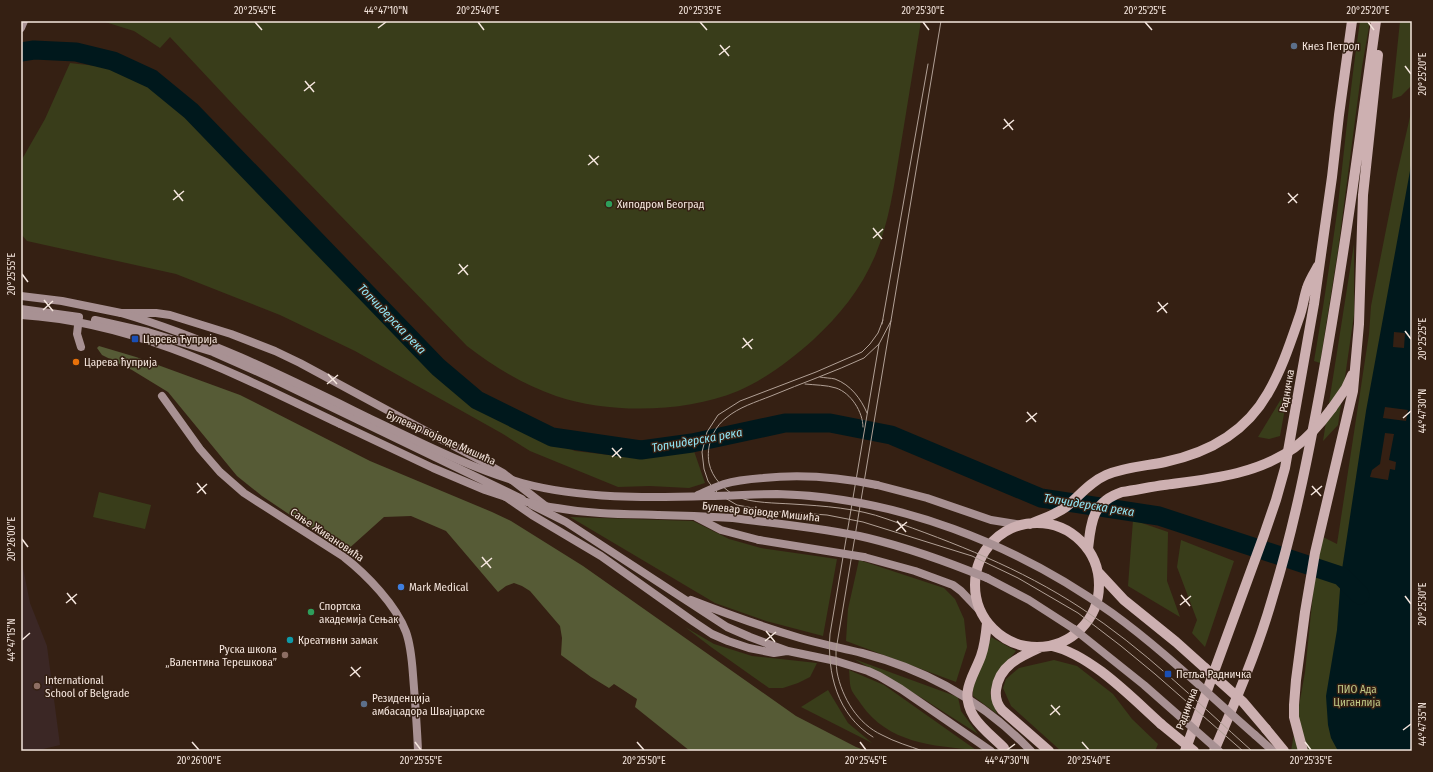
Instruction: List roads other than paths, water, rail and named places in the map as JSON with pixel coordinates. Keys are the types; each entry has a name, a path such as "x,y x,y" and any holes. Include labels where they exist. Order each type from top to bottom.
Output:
{"main road":[{"path":"21,28 24,21"},
{"name":"Радничка","path":"1185,751 1264,535 1276,500 1286,460 1321,260 1340,100 1352,21"},
{"path":"1214,751 1240,692 1274,595 1308,457 1347,231 1376,21"},
{"path":"1303,751 1294,717 1294,705 1305,612 1319,535 1353,391 1360,324 1363,195 1382,21"},
{"path":"694,497 723,484 755,478 796,476 838,478 856,480 904,491 948,504 991,520 1026,524 1045,524 1059,527 1078,538 1088,549 1098,571 1099,592 1093,613 1087,622 1072,637 1052,646 1026,646 1011,642 998,634 987,623 977,599 975,584 976,574 983,555 989,546 1004,533 1026,524 1062,510 1084,490 1106,476 1120,470 1164,462 1198,453 1220,442 1236,431 1255,412 1272,386 1300,314 1307,287 1321,260"},
{"name":"Булевар војводе Мишића","path":"21,296 70,302 121,313 170,328 232,353 438,451 506,478 543,487 588,494 636,497 694,497 777,494 802,496 850,501 928,520 990,544 1044,571 1091,599 1150,643 1273,751"},
{"path":"21,309 79,317 76,334 81,347"},
{"path":"121,313 156,313 170,315 250,341 275,351 487,464 540,501 562,520"},
{"name":"Булевар војводе Мишића","path":"21,315 57,319 102,327 153,341 182,351 256,384 433,468 506,497 576,511 733,518 825,530 887,543 943,560 1012,591 1047,611 1074,629 1121,666 1219,751"},
{"path":"95,320 180,341 219,355 267,376 495,485 562,520 727,627 788,651 836,661 879,676 901,689 991,751"},
{"path":"1088,549 1094,514 1100,505 1111,496 1122,492 1221,477 1242,472 1264,465 1294,448 1316,429 1346,388 1355,368"},
{"name":"Сање Живановића","path":"162,396 200,449 220,472 244,493 352,563 383,594 404,626 409,641 414,685 418,751"},
{"path":"506,497 529,513 601,556 712,634 749,648 774,653 788,651"},
{"path":"694,516 714,527 736,535 854,554 932,577 957,587 982,613"},
{"path":"1098,571 1124,600 1176,642 1243,702 1284,751"},
{"path":"675,594 767,628 804,639 863,653 927,676 955,690 985,709 1031,751"},
{"path":"987,623 982,654 969,680 968,700 971,711 979,723 1006,749"},
{"path":"1052,646 1065,649 1092,665 1194,751"},
{"path":"1041,647 1020,657 1007,666 999,678 996,689 996,697 997,703 1002,710 1049,751"}],"water":[{"name":"ПИО Ада Циганлија","path":"1412,160 1412,751 1338,751 1331,738 1328,725 1326,696 1337,630 1341,576 1366,411"}],"waterway":[{"name":"Топчидерска река","path":"21,52 34,50 76,52 113,61 152,79 191,111 438,367 477,400 552,437 641,450 692,443 785,423 830,423 891,435 1041,498 1159,516 1341,576 1360,595"}],"tram line":[{"path":"923,751 897,742 873,730 852,709 839,682 836,650 941,21"},
{"path":"882,324 928,64"},
{"path":"883,320 878,333 862,352 816,372 740,401 718,415 707,432 702,452 704,469 708,481 713,488 720,495 737,505 769,511 827,515 863,522 972,556 1018,578 1078,613 1121,646 1243,751"},
{"path":"891,321 879,344 864,358 748,405 731,414 721,422 714,432 708,457 713,474 719,483 733,494 743,499 840,508 876,515 962,547 1035,581 1081,608 1126,640 1169,676 1252,751"},
{"path":"873,737 861,728 851,717 837,692 830,663 830,634 879,344"},
{"path":"820,377 835,379 846,385 862,403 867,413"},
{"path":"805,384 832,387 847,394 861,415 863,427"}],"place":[{"name":"Кнез Петрол","path":"1294,46"},
{"name":"Хиподром Београд","path":"609,204"},
{"name":"Царева Ћуприја","path":"135,339"},
{"name":"Царева ћуприја","path":"76,362"},
{"name":"Mark Medical","path":"401,587"},
{"name":"Спортска академија Сењак","path":"311,612"},
{"name":"Креативни замак","path":"290,640"},
{"name":"Руска школа „Валентина Терешкова”","path":"285,655"},
{"name":"Петља Радничка","path":"1168,674"},
{"name":"International School of Belgrade","path":"37,686"},
{"name":"Резиденција амбасадора Швајцарске","path":"364,704"}]}
